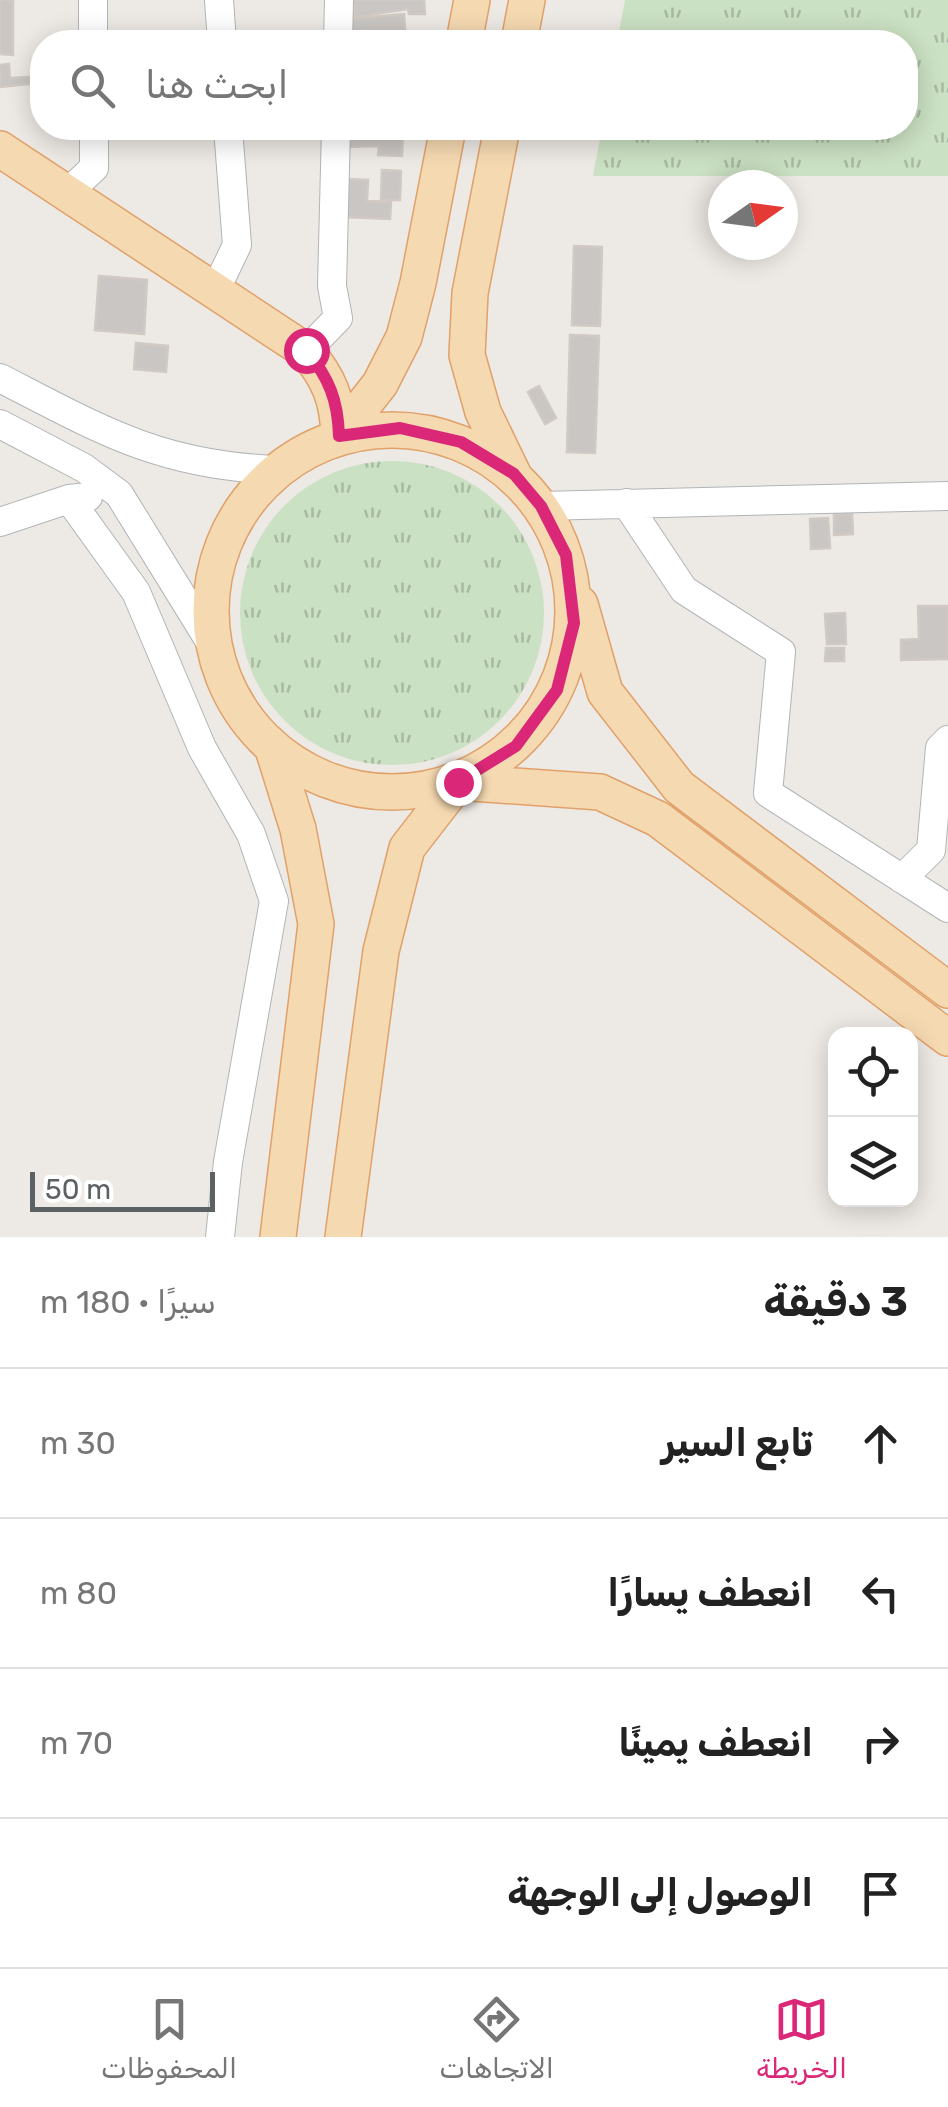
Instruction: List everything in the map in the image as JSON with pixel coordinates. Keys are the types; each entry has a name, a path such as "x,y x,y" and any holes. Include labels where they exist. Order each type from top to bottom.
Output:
{"main road":[{"path":"466,30 472,0"},
{"path":"521,30 527,0"},
{"path":"339,436 380,384 404,337 446,140"},
{"path":"500,140 470,294 466,355 483,412 514,474 541,506 566,555 605,692 679,786 948,990"},
{"path":"0,149 306,350 326,375 332,390 338,406 339,436"},
{"path":"514,474 461,442 400,428 339,436 294,457 256,490 229,531 212,588 214,648 235,703 273,749 330,782 394,794 458,782 600,792 658,819 948,1038"},
{"path":"342,1237 381,951 407,848 458,782 516,746 557,690 574,623 566,555"},
{"path":"273,749 298,829 316,924 278,1237"}],"street":[{"path":"93,0 93,30"},
{"path":"219,0 221,30"},
{"path":"338,30 339,0"},
{"path":"68,193 94,168 94,140"},
{"path":"215,290 236,245 229,140"},
{"path":"306,350 338,318 332,286 336,140"},
{"path":"0,378 145,449 210,465 279,470"},
{"path":"0,424 84,468 119,494 214,648"},
{"path":"0,522 69,499 119,494"},
{"path":"541,506 948,496"},
{"path":"69,499 136,592 202,748 250,834 274,901 228,1162 220,1237"},
{"path":"626,503 684,590 781,652 768,793 948,908"},
{"path":"902,879 931,850 940,748 948,740"}],"green space":[{"path":"625,0 948,0 948,176 798,176 798,170 708,170 708,176 593,176 600,140 918,140 918,30 619,30"},
{"path":"392,461 422,464 450,473 499,506 532,555 541,583 541,643 532,671 499,720 450,753 422,762 392,765 362,762 334,753 285,720 252,671 243,643 240,613 243,583 252,555 285,506 334,473 362,464"}],"building":[{"path":"0,0 13,0 13,55 0,54"},
{"path":"353,0 424,0 425,14 409,14 408,9 354,17"},
{"path":"404,14 405,30 350,30 350,19"},
{"path":"9,64 10,78 29,77 30,84 0,87 0,65"},
{"path":"348,140 403,140 402,156 378,155 379,146 348,147"},
{"path":"382,170 401,171 400,200 381,200"},
{"path":"346,179 368,180 367,201 391,202 390,219 345,217"},
{"path":"574,246 602,247 600,326 572,325"},
{"path":"99,276 147,280 144,334 95,330"},
{"path":"570,335 599,336 595,453 567,452"},
{"path":"136,343 168,346 166,372 134,369"},
{"path":"539,386 556,418 545,424 528,392"},
{"path":"834,514 852,514 853,534 834,535"},
{"path":"828,518 830,548 811,549 810,519"},
{"path":"918,606 948,606 948,659 901,660 901,640 919,639"},
{"path":"845,613 846,644 827,644 825,614"},
{"path":"826,648 844,648 844,661 825,661"}],"route":[{"path":"306,350 326,375 338,406 339,436 400,428 461,442 514,474 541,506 566,555 574,623 557,690 516,746 458,782"}]}
